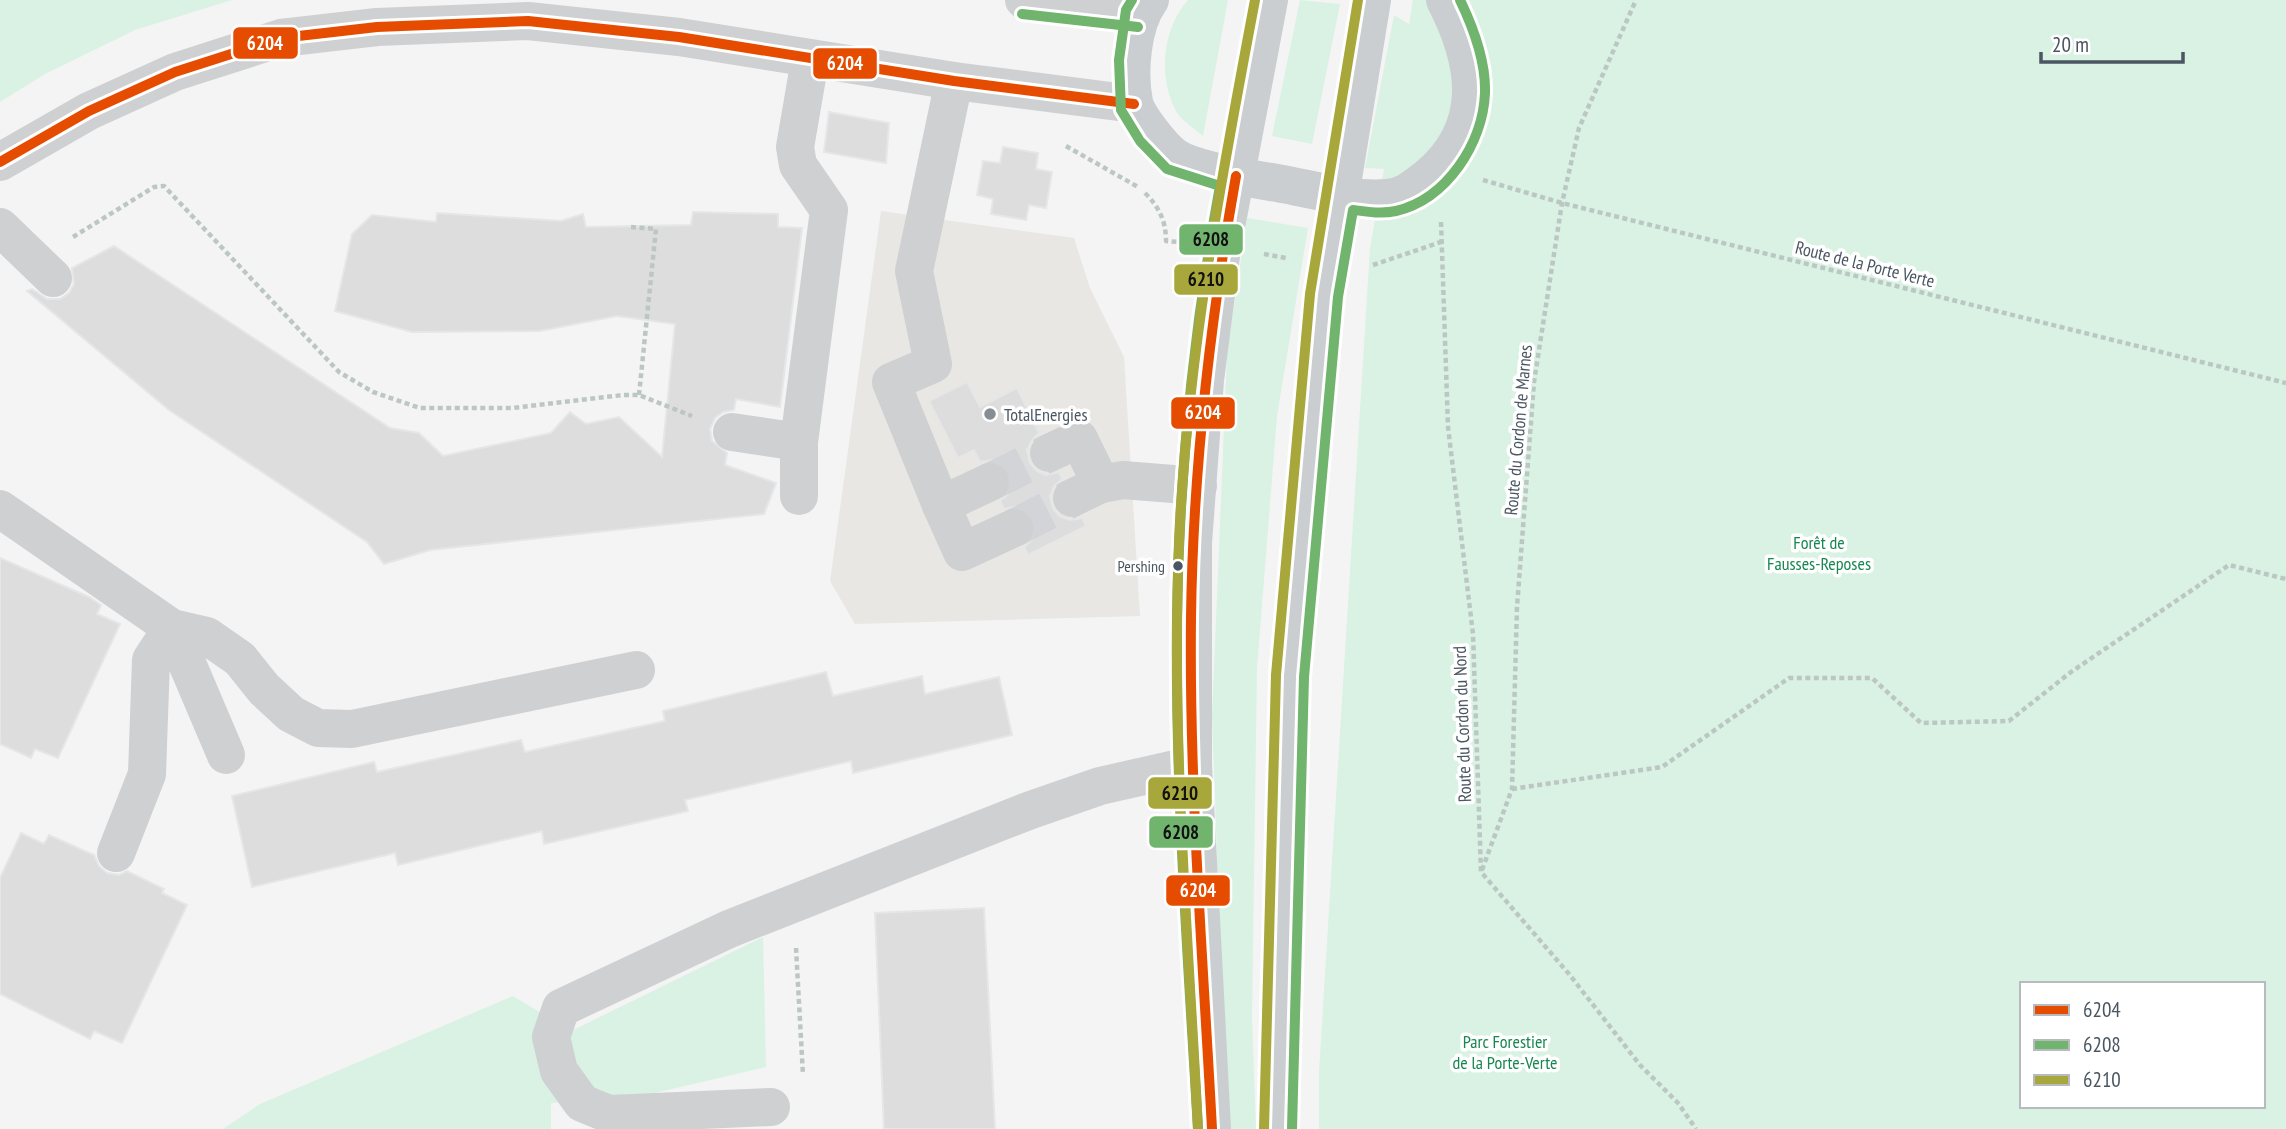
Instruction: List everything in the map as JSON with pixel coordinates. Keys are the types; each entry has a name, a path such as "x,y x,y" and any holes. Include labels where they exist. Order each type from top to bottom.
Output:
{"main road":[{"path":"1212,1129 1193,765 1193,543 1207,366 1222,248 1269,0"},
{"path":"1278,1129 1290,676 1324,295 1372,0"},
{"path":"1145,7 1133,61 1134,104 1151,132 1175,157 1236,176 1342,195 1388,199 1409,193 1439,168 1447,159 1472,109 1469,56 1445,0"}],"street":[{"path":"1024,0 1145,7"},
{"path":"0,162 89,111 175,72 281,38 377,27 528,21 679,37 954,82 1134,104"},
{"path":"799,496 799,442 829,210 798,165 795,147 810,60"},
{"path":"954,82 914,271 933,364 891,382 962,552 1014,528"},
{"path":"732,432 799,442"},
{"path":"1049,453 1079,439 1087,491 1123,480 1198,486"},
{"path":"941,505 990,482"},
{"path":"0,509 172,628 207,636 240,659 264,689 291,714 318,728 352,729 636,670"},
{"path":"172,628 226,755"},
{"path":"116,853 147,774 151,660 172,628"},
{"path":"771,1107 609,1114 582,1103 559,1071 551,1037 561,1009 729,929 1040,807 1100,786 1193,765"}],"path":[{"name":"Route du Cordon de Marnes","path":"1481,872 1512,789 1517,607 1534,382 1562,203 1579,128 1636,0"},
{"path":"1066,146 1141,188 1157,205 1166,225 1166,241 1191,244"},
{"name":"Route de la Porte Verte","path":"1439,168 1562,203 2286,383"},
{"path":"26,252 65,241 154,187 164,186 339,372 373,392 420,408 512,408 639,396 732,432"},
{"path":"631,227 656,229 639,396"},
{"name":"Route du Cordon du Nord","path":"1364,268 1441,242 1448,427 1473,634 1481,872"},
{"path":"1258,253 1297,259"},
{"path":"1512,789 1662,767 1789,678 1872,678 1922,723 2009,721 2071,672 2229,565 2286,579"},
{"path":"1481,872 1569,974 1640,1065 1678,1103 1696,1129"},
{"path":"785,906 796,939 804,1088"}],"shaded area":[{"name":"TotalEnergies","path":"881,211 1074,238 1090,288 1124,357 1140,616 855,624 830,581"}],"green space":[{"path":"0,0 232,0 135,30 45,74 0,102"},
{"path":"1188,0 1228,0 1203,136 1177,113 1166,82 1168,38"},
{"path":"1300,0 1340,4 1312,144 1272,136"},
{"name":"Forêt de Fausses-Reposes","path":"1413,0 2286,0 2286,1129 1319,1129 1319,1072 1370,248 1384,169 1365,168 1394,15 1409,24"},
{"path":"1247,218 1308,228 1277,416 1257,668 1252,1018 1256,1129 1227,1129 1212,717 1227,354"},
{"path":"763,937 766,1067 629,1099 551,1103 551,1129 223,1129 260,1104 513,996 571,1031"}],"building":[{"path":"829,112 889,123 886,163 824,152"},
{"path":"1003,147 1038,153 1036,169 1052,172 1046,208 1029,205 1026,220 991,214 993,199 977,195 983,161 1000,163"},
{"path":"693,212 778,214 778,227 802,228 780,407 736,399 734,410 723,412 715,418 710,429 712,441 727,453 725,465 776,483 764,514 430,550 384,564 367,542 169,410 27,291 32,289 47,299 60,299 69,293 74,284 72,268 114,246 390,428 419,433 443,456 551,433 570,412 586,424 619,417 662,457 675,324 617,316 540,331 412,332 335,311 352,234 372,215 436,222 437,213 561,221 583,214 586,227 691,225"},
{"path":"967,382 980,407 1017,388 1039,433 1027,450 1030,463 1037,471 1046,475 1059,472 1062,479 1054,486 1050,496 1053,508 1059,516 1070,520 1082,518 1086,526 1028,555 1024,547 1032,540 1036,531 1033,518 1017,506 1004,509 1000,501 1012,485 1009,472 993,460 980,462 974,450 958,458 929,401"},
{"path":"0,558 89,597 101,605 97,614 120,624 58,758 35,749 31,758 0,744"},
{"path":"826,672 833,696 922,676 925,694 999,677 1012,735 853,773 851,761 685,800 688,811 544,844 542,831 398,865 395,853 252,887 232,796 374,762 377,772 521,740 525,752 665,721 663,711"},
{"path":"21,833 44,844 49,835 94,855 99,866 107,873 119,875 127,871 164,889 162,893 187,905 122,1043 94,1031 90,1039 0,994 0,878"},
{"path":"984,908 995,1129 884,1129 875,913"}],"tunnel":[{"path":"990,482 1049,453"},
{"path":"1014,528 1072,498"}],"transit line":[{"name":"6208","path":"1132,0 1126,10 1119,60 1121,110 1140,141 1167,169 1220,186 1195,347 1178,563 1180,809 1198,1129"},
{"name":"6210","path":"1198,1129 1179,762 1179,542 1189,405 1207,270 1255,0"},
{"name":"6210","path":"1264,1129 1276,675 1310,294 1358,0"},
{"name":"6208","path":"1292,1129 1304,677 1338,297 1353,210 1380,213 1396,211 1431,195 1459,166 1477,131 1483,112 1485,81 1474,34 1460,0"},
{"name":"6208","path":"1022,14 1138,27"},
{"name":"6204","path":"0,162 89,111 175,72 281,38 377,27 528,21 679,37 954,81 1134,104"},
{"name":"6204","path":"1212,1129 1194,809 1192,562 1204,396 1236,176"}],"place":[{"name":"TotalEnergies","path":"990,414"},
{"name":"Pershing","path":"1178,566"}],"park label":[{"name":"Parc Forestier de la Porte-Verte","path":"1505,1051"}]}
